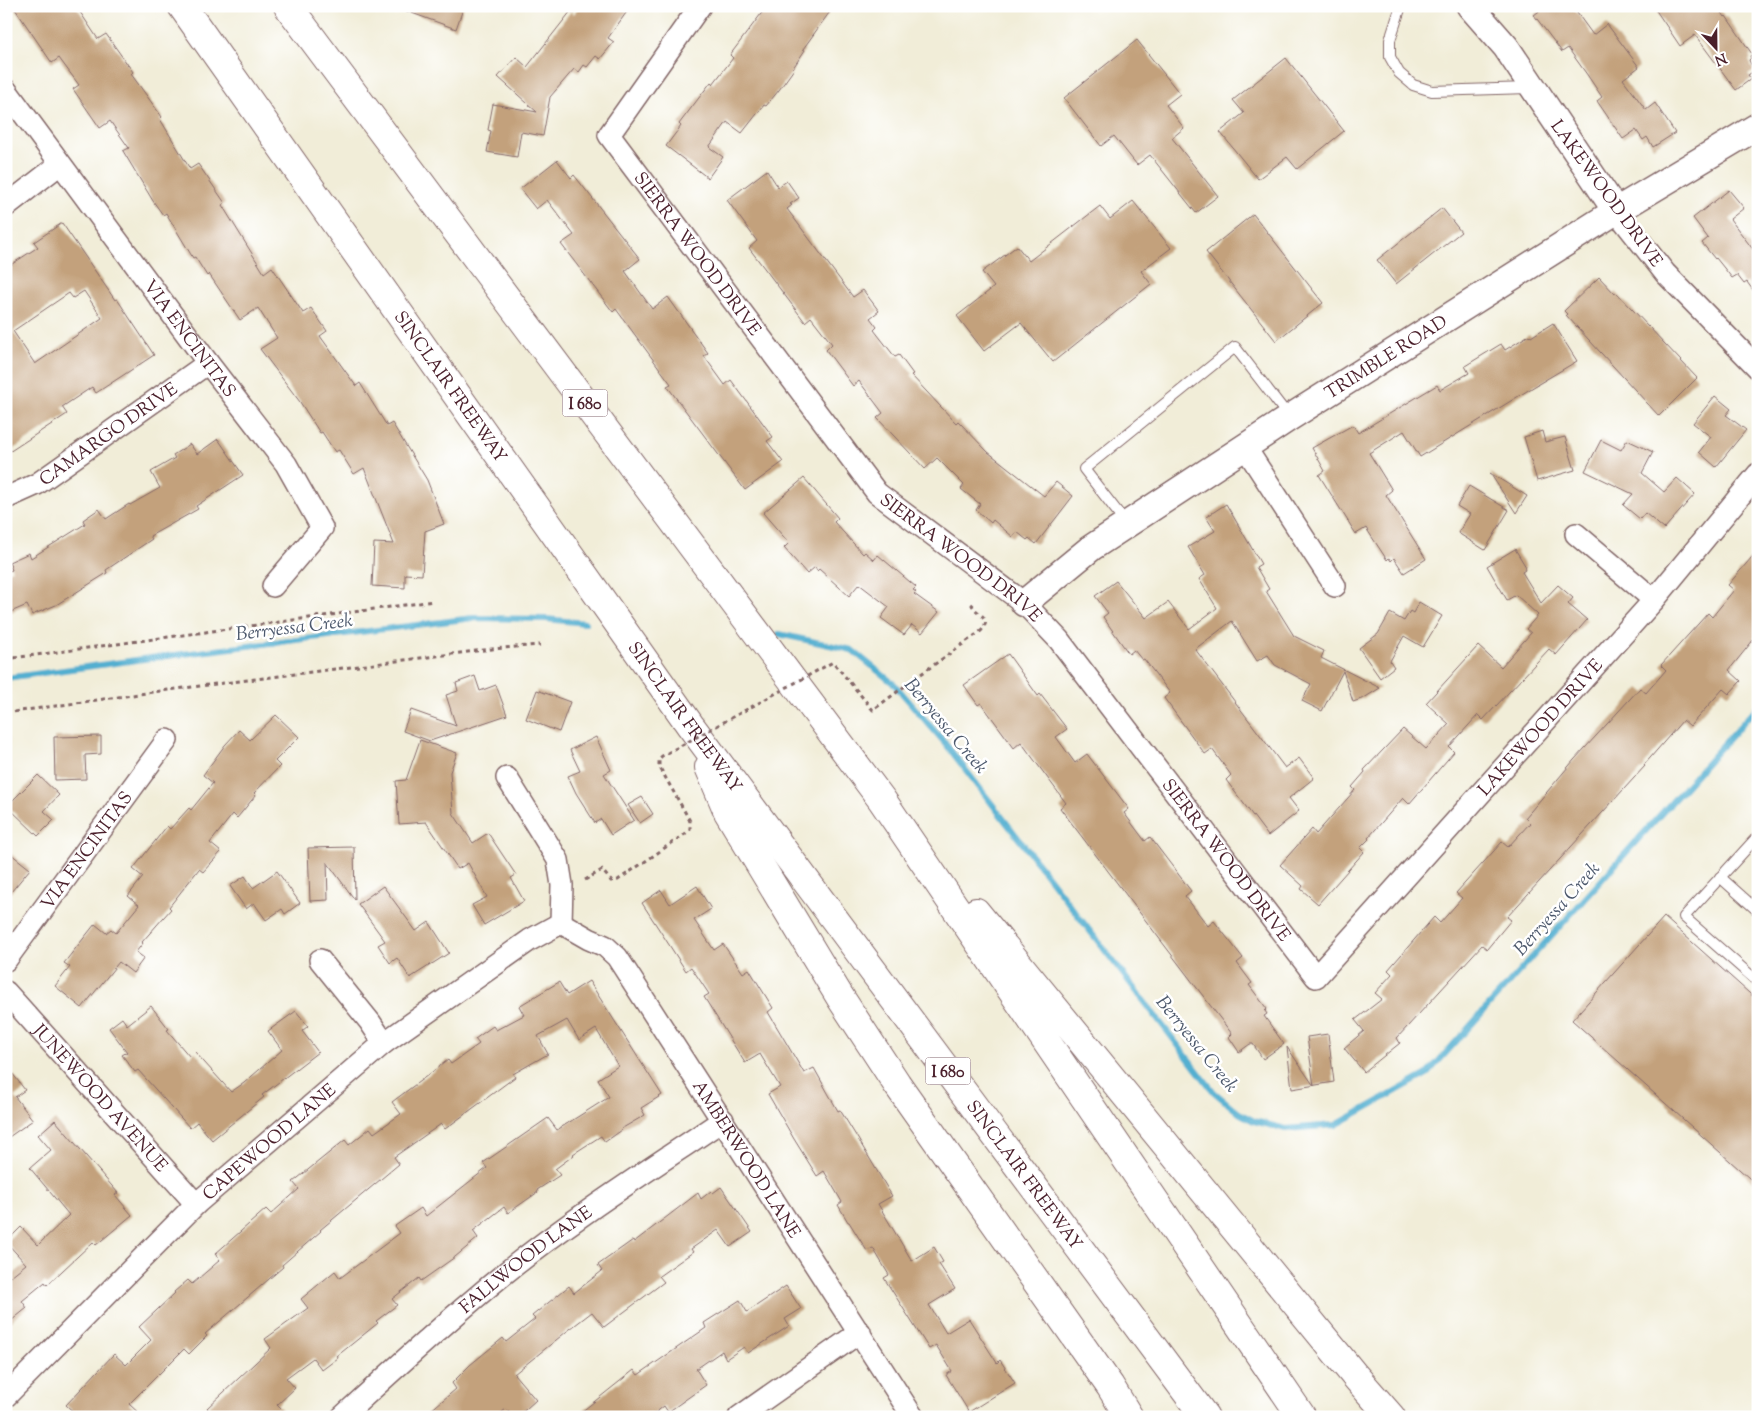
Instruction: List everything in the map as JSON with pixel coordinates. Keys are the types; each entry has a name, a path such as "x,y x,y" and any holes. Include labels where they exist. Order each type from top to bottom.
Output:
{"highway":[{"name":"SINCLAIR FREEWAY","path":"182,6 690,725 1205,1417"},
{"name":"I 680","path":"288,6 882,800 1302,1417"},
{"path":"690,725 728,812 840,997 898,1084 1110,1386 1129,1417"},
{"path":"882,800 997,936 1251,1250 1390,1417"},
{"path":"1251,1250 1368,1417"},
{"path":"1110,1386 1136,1417"}],"street":[{"name":"SIERRA WOOD DRIVE","path":"700,6 609,135 877,493 1024,603 1059,640 1316,977"},
{"name":"LAKEWOOD DRIVE","path":"1470,6 1506,47 1616,211 1665,273 1758,368"},
{"name":"VIA ENCINITAS","path":"6,90 208,363 286,464 322,528 273,586"},
{"name":"TRIMBLE ROAD","path":"1024,603 1091,548 1289,418 1616,211 1758,126"},
{"path":"6,206 60,164"},
{"name":"CAMARGO DRIVE","path":"6,498 37,484 208,363"},
{"path":"1245,447 1336,586"},
{"name":"LAKEWOOD DRIVE","path":"1316,977 1654,600 1758,474"},
{"path":"1576,534 1654,600"},
{"name":"VIA ENCINITAS","path":"6,960 168,740"},
{"path":"508,778 558,860 562,885 561,923"},
{"name":"CAPEWOOD LANE","path":"6,1396 196,1204 384,1043 530,940 561,923"},
{"name":"AMBERWOOD LANE","path":"561,923 589,940 605,946 617,957 914,1417"},
{"path":"320,960 370,1022 384,1043"},
{"name":"JUNEWOOD AVENUE","path":"6,992 196,1204"},
{"name":"FALLWOOD LANE","path":"342,1417 418,1346 504,1274 564,1229 724,1120"},
{"path":"739,1417 860,1332"}],"lane":[{"path":"1400,6 1390,40 1390,57 1398,73 1413,86 1432,91 1533,88"},
{"path":"1127,524 1084,469 1235,347 1289,418"},
{"path":"1758,836 1754,848 1720,877 1684,917 1758,982"},
{"path":"1720,877 1758,911"}],"path":[{"path":"6,659 434,602"},
{"path":"585,880 602,870 611,881 618,880 685,834 690,828 690,821 660,766 659,759 662,756 833,662 873,710 985,626 986,621 983,616 972,605 975,602"},
{"path":"6,713 153,692 492,649 540,645"}],"building":[{"path":"13,6 76,6 98,39 106,34 133,72 131,74 162,117 160,119 190,169 198,164 225,203 222,205 264,273 272,267 303,313 311,308 327,331 320,336 356,386 360,383 387,426 392,423 427,480 444,524 425,531 422,575 405,574 405,588 372,586 374,543 394,544 364,468 354,474 339,450 335,452 322,432 320,433 300,402 260,349 277,338 258,308 240,320 209,274 207,276 195,257 193,258 166,213 163,215 153,201 123,151 129,148 110,121 100,128 73,89 79,85 59,58 52,63"},
{"path":"399,6 464,6 456,29 398,8"},
{"path":"579,6 631,6 608,38 614,42 600,59 596,56 587,67 584,65 579,72 574,69 550,97 543,136 521,132 517,157 487,152 491,131 488,130 493,104 537,112 498,77 516,57 527,67 571,11 574,14"},
{"path":"767,6 834,6 803,49 805,50 794,69 779,90 766,106 764,105 742,133 727,122 709,147 723,157 708,178 666,146 681,126 679,124 711,82 713,84 733,58 730,55"},
{"path":"1546,6 1572,6 1593,35 1607,24 1639,67 1623,79 1646,110 1655,103 1675,133 1653,147 1647,137 1643,140 1636,130 1623,139 1597,101 1602,97 1568,48 1562,52 1534,15"},
{"path":"1653,6 1717,6 1752,54 1749,60 1754,71 1748,75 1751,79 1736,90 1695,35 1680,46"},
{"path":"1137,40 1180,94 1166,105 1184,128 1172,138 1218,196 1196,213 1150,155 1137,165 1114,136 1101,146 1064,98"},
{"path":"1286,58 1344,131 1297,169 1287,157 1258,179 1220,132 1244,113 1233,100"},
{"path":"557,160 571,178 574,175 640,259 625,271 652,309 668,297 708,353 704,356 725,385 731,380 773,437 767,441 783,462 745,490 667,386 671,384 616,309 613,312 561,244 574,235 547,200 536,209 520,189"},
{"path":"767,170 778,187 787,181 799,198 790,204 792,205 787,209 853,297 863,290 879,311 870,318 877,327 874,330 895,357 899,355 913,374 911,375 956,423 958,421 988,452 1044,496 1056,482 1073,496 1036,544 1017,532 1013,537 993,520 991,523 976,510 980,504 961,489 964,485 937,458 925,469 877,418 883,413 859,381 853,386 826,350 832,344 811,317 805,322 749,248 757,241 727,200"},
{"path":"1729,190 1744,208 1730,219 1758,256 1758,297 1747,282 1744,284 1737,275 1732,278 1715,259 1702,243 1708,238 1693,218"},
{"path":"1133,201 1171,248 1141,271 1151,284 1053,362 1021,323 984,351 957,316 994,287 982,272 1017,246 1029,261 1100,206 1110,219"},
{"path":"1442,208 1461,232 1396,284 1377,260"},
{"path":"1253,214 1323,303 1276,341 1206,252"},
{"path":"62,223 115,300 117,299 154,355 96,393 92,387 62,407 67,414 6,454 6,268 38,247 34,242","holes":["84,291 102,318 35,364 13,331 69,293 73,298"]},
{"path":"1599,277 1615,294 1616,292 1697,378 1659,416 1564,311"},
{"path":"1553,323 1577,361 1420,457 1404,431 1369,453 1392,490 1386,495 1426,559 1404,573 1394,558 1391,561 1389,558 1387,560 1366,528 1356,534 1319,475 1325,471 1312,448 1353,425 1358,433 1437,385 1440,390 1469,373 1465,366 1501,344 1505,350"},
{"path":"1715,396 1731,409 1726,415 1746,430 1716,467 1699,452 1711,437 1693,423"},
{"path":"1542,431 1545,442 1565,437 1575,470 1537,481 1524,437"},
{"path":"218,439 243,475 196,506 198,509 150,536 152,539 106,570 107,573 56,605 32,615 27,605 6,614 6,572 12,570 9,562 29,553 31,558 85,524 83,520 99,509 106,519 129,504 160,488 151,472 175,458 173,455 190,444 197,454"},
{"path":"1601,440 1621,450 1627,440 1653,452 1642,473 1664,492 1677,478 1695,494 1664,529 1645,513 1640,519 1623,505 1633,494 1585,471"},
{"path":"1490,473 1527,496 1516,513"},
{"path":"804,478 838,518 834,522 863,554 865,552 874,560 878,555 916,587 913,590 916,592 914,594 939,612 922,633 912,625 904,635 881,618 889,607 859,584 849,596 819,569 817,571 815,567 807,574 784,548 789,543 763,513"},
{"path":"1469,486 1509,510 1485,550 1458,533 1470,514 1457,506"},
{"path":"1226,504 1261,564 1256,567 1269,589 1266,591 1294,636 1324,651 1321,658 1380,688 1364,698 1353,702 1343,671 1322,711 1302,701 1311,684 1275,665 1268,655 1257,661 1232,621 1195,649 1285,768 1299,758 1314,778 1289,798 1299,811 1268,836 1226,780 1231,775 1212,749 1205,754 1164,698 1170,693 1144,659 1142,660 1134,650 1129,654 1103,617 1108,613 1095,596 1116,581 1146,618 1168,602 1189,629 1217,608 1199,579 1205,575 1188,547 1215,531 1206,517"},
{"path":"1515,549 1526,567 1522,572 1541,603 1558,585 1573,598 1568,604 1587,620 1556,655 1549,649 1483,720 1478,715 1449,747 1454,752 1409,804 1403,798 1360,848 1364,852 1318,904 1301,889 1303,886 1280,865 1312,829 1316,834 1355,790 1352,787 1365,772 1364,770 1403,729 1426,749 1449,724 1426,703 1478,646 1501,667 1531,633 1526,629 1538,615 1516,595 1507,600 1487,566"},
{"path":"1758,550 1758,634 1729,670 1741,681 1729,694 1723,689 1690,726 1683,720 1645,766 1507,917 1511,920 1487,949 1482,945 1397,1038 1400,1043 1364,1072 1344,1048 1364,1031 1355,1020 1382,999 1375,993 1392,974 1388,970 1434,917 1440,923 1462,898 1456,893 1502,842 1508,847 1530,823 1525,818 1574,760 1640,688 1646,693 1666,670 1661,665 1708,613 1712,617 1734,590 1728,585"},
{"path":"1419,602 1442,616 1423,647 1404,636 1390,661 1394,667 1380,678 1359,648 1378,634 1390,613 1404,621 1410,611 1413,613"},
{"path":"1008,654 1038,696 1040,694 1067,729 1056,737 1075,763 1087,754 1129,809 1124,813 1145,841 1150,837 1191,891 1185,896 1208,926 1214,921 1243,958 1237,963 1252,983 1249,985 1267,1009 1265,1011 1267,1014 1264,1016 1284,1044 1263,1059 1253,1044 1239,1052 1229,1037 1232,1034 1060,808 1066,803 1021,742 1014,748 981,703 978,705 964,685"},
{"path":"475,676 480,691 496,685 507,715 430,741 403,731 411,710 456,726 446,695 458,691 456,683"},
{"path":"537,690 570,702 559,732 526,719"},
{"path":"276,715 299,737 275,761 280,766 254,793 256,795 237,818 233,814 210,843 221,852 203,872 199,869 169,907 171,909 142,942 136,952 144,958 133,973 119,962 82,1008 55,986 70,967 64,963 95,924 106,933 111,929 116,933 139,905 128,896 143,877 133,869 167,826 170,829 189,808 191,810 213,783 203,775 225,745 239,730 250,740"},
{"path":"101,736 101,754 85,755 86,779 55,780 54,737"},
{"path":"596,737 611,770 604,774 634,820 611,835 601,819 595,823 576,793 568,776 580,771 570,750"},
{"path":"420,740 457,753 450,772 453,813 473,843 488,833 516,875 511,878 524,901 484,925 472,905 487,897 468,863 458,869 426,822 399,824 396,781 406,780"},
{"path":"38,775 59,795 44,811 54,820 38,836 7,806"},
{"path":"642,797 653,814 640,823 628,805"},
{"path":"354,847 355,900 327,862 328,900 310,901 308,848"},
{"path":"6,850 30,869 6,898"},
{"path":"277,871 300,903 285,914 282,909 266,920 254,903 246,909 230,886 245,876 253,888"},
{"path":"383,886 416,931 429,922 449,953 410,978 397,958 390,963 378,945 385,941 358,904"},
{"path":"697,886 711,909 694,920 714,950 723,944 743,973 749,969 773,1008 768,1012 804,1073 814,1068 838,1111 840,1110 892,1196 878,1204 912,1261 934,1247 943,1262 939,1264 955,1289 929,1305 946,1333 969,1319 997,1363 1000,1360 1015,1383 969,1412 946,1375 952,1371 936,1345 929,1349 884,1278 889,1275 873,1248 867,1251 848,1222 838,1205 842,1202 824,1171 817,1176 794,1139 768,1094 780,1087 760,1054 745,1063 704,997 709,994 691,967 686,971 642,903 661,890 670,904"},
{"path":"1664,917 1758,1001 1758,1186 1572,1020"},
{"path":"589,981 662,1095 641,1108 645,1115 621,1129 605,1142 601,1136 573,1154 555,1169 560,1175 537,1190 538,1192 508,1213 504,1207 473,1231 478,1238 455,1257 421,1281 419,1278 392,1299 397,1305 337,1356 338,1358 322,1370 313,1358 286,1378 295,1388 277,1405 289,1417 215,1417 207,1408 271,1348 265,1339 308,1308 301,1299 335,1271 340,1278 400,1233 395,1226 421,1208 426,1216 487,1168 483,1163 548,1118 557,1130 609,1097 598,1079 618,1066 596,1029 579,1040 567,1020 538,1036 548,1054 513,1074 515,1077 445,1129 441,1124 394,1157 399,1164 320,1230 282,1265 283,1267 205,1334 207,1336 189,1354 184,1349 129,1404 143,1417 79,1417 66,1405 114,1354 126,1365 151,1340 139,1327 188,1280 192,1284 220,1260 215,1254 266,1209 271,1214 299,1189 293,1182 345,1140 349,1145 370,1128 374,1133 401,1114 392,1102 448,1060 451,1064 479,1044 475,1039 493,1026 496,1030 524,1015 519,1006 559,982 567,995"},
{"path":"151,1006 169,1029 167,1030 190,1057 195,1052 231,1092 282,1050 268,1031 296,1011 308,1026 302,1031 318,1052 262,1095 264,1097 212,1140 197,1122 190,1128 138,1070 135,1072 122,1055 127,1052 109,1028 122,1018 127,1025"},
{"path":"1328,1034 1334,1082 1314,1085 1307,1037"},
{"path":"1287,1047 1314,1085 1292,1089"},
{"path":"6,1065 25,1090 15,1097 33,1120 6,1139"},
{"path":"55,1120 118,1193 115,1195 132,1215 96,1245 93,1242 47,1285 45,1282 22,1301 27,1308 6,1325 6,1280 26,1264 6,1242 21,1227 38,1245 69,1215 30,1168 51,1150 38,1135"},
{"path":"721,1187 752,1232 730,1247 718,1230 691,1249 693,1252 659,1276 664,1282 604,1327 592,1312 566,1332 514,1374 536,1400 517,1417 513,1417 506,1409 496,1417 423,1417 456,1389 452,1383 470,1365 503,1338 506,1342 535,1319 532,1316 569,1286 574,1293 602,1271 598,1265 633,1240 634,1242 698,1193 701,1199 711,1191 713,1193"},
{"path":"786,1286 801,1309 785,1319 789,1326 748,1353 744,1347 726,1359 722,1351 696,1369 706,1385 668,1412 664,1406 650,1417 575,1417 634,1370 638,1375 706,1328 704,1323 740,1300 747,1312"}],"waterway":[{"name":"Berryessa Creek","path":"6,678 473,618 546,619 585,623"},
{"name":"Berryessa Creek","path":"779,634 852,650 894,684 945,743 1214,1092 1239,1113 1254,1121 1286,1129 1336,1125 1427,1074 1758,706"}]}
